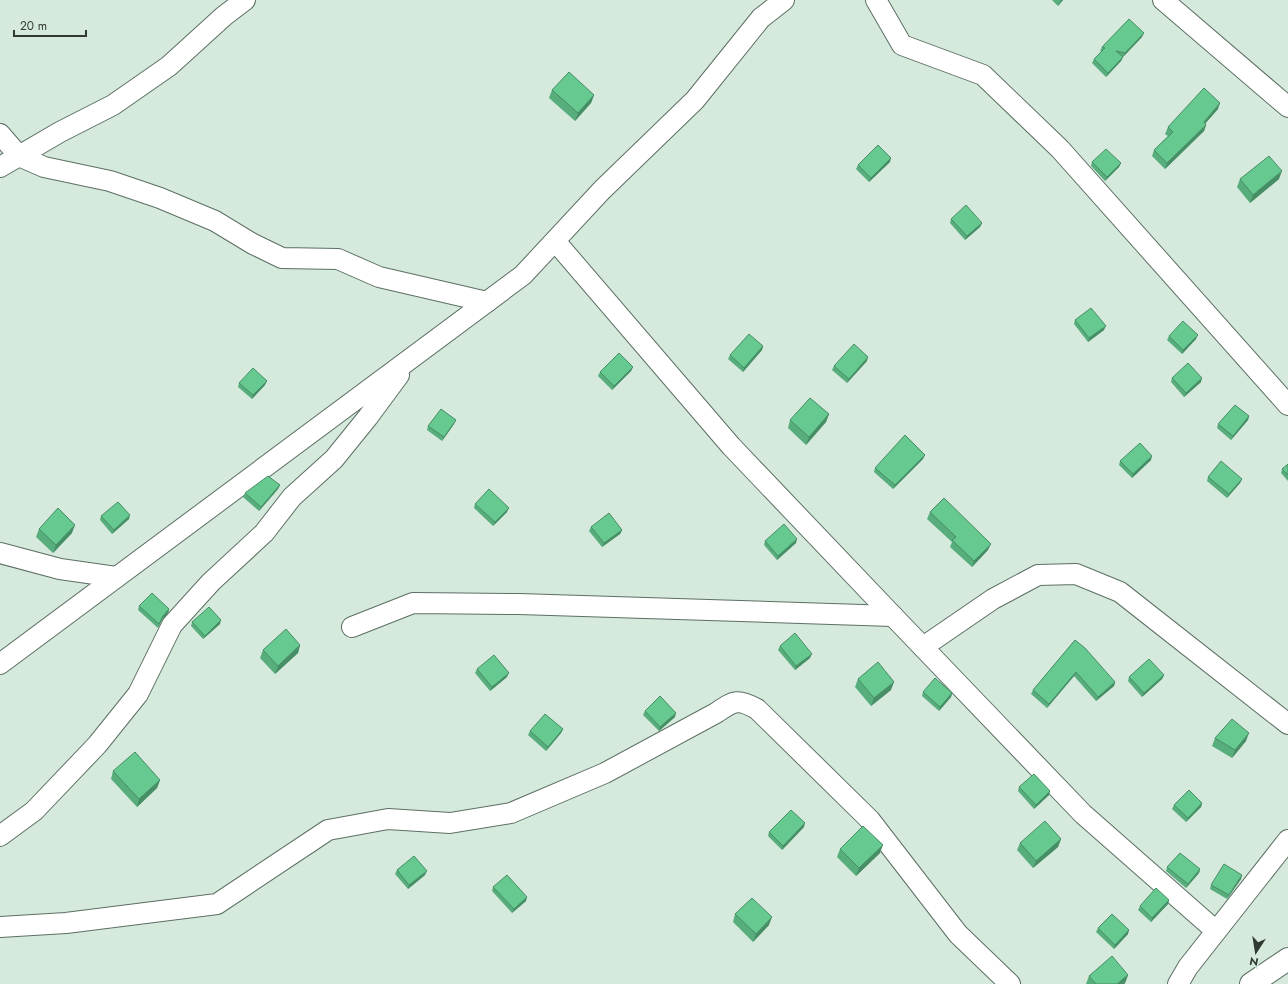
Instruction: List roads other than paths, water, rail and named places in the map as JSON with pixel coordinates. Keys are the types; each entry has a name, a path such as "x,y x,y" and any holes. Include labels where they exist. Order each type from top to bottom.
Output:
{"street":[{"path":"0,167 60,132 113,105 169,66 224,16 245,0"},
{"path":"0,664 523,276 602,190 695,100 761,18 784,0"},
{"path":"876,0 902,45 983,75 1060,150 1288,405"},
{"path":"1163,0 1288,108"},
{"path":"0,134 19,156 44,167 110,181 160,198 215,221 253,244 282,258 338,259 379,277 487,302"},
{"path":"555,241 731,446 1084,814 1216,931"},
{"path":"0,836 34,811 97,745 138,694 172,625 211,582 264,533 292,497 334,459 368,417 409,360"},
{"path":"0,553 60,569 116,577"},
{"path":"923,646 993,599 1038,575 1076,574 1120,592 1288,724"},
{"path":"352,627 413,603 519,604 894,616"},
{"path":"0,927 66,923 217,904 328,830 388,819 450,823 511,813 605,773 732,703 744,702 757,709 870,820 958,934 1010,984"},
{"path":"1178,984 1216,931 1288,840"},
{"path":"1251,984 1288,959"}]}
